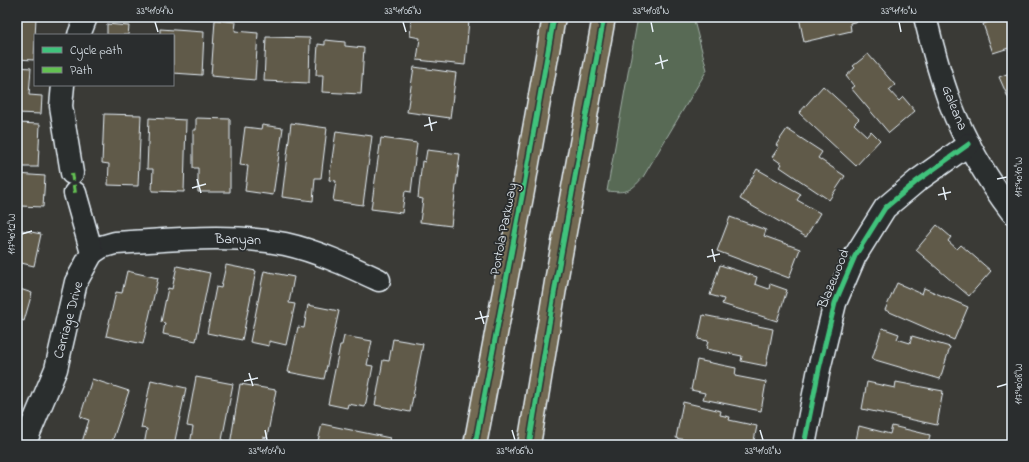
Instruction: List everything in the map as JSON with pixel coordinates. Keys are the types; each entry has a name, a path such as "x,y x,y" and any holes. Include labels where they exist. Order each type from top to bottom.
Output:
{"main road":[{"name":"Portola Parkway","path":"475,445 554,17"},
{"path":"529,445 557,276 604,17"}],"street":[{"path":"79,34 86,17"},
{"name":"Galeana","path":"925,17 939,69 950,102 969,144 999,196 1012,212"},
{"path":"63,86 61,106 73,183 92,253"},
{"name":"Blazewood","path":"804,445 819,369 835,303 855,256 886,208 917,182 969,144"},
{"name":"Banyan","path":"92,253 101,247 115,243 225,238 246,239 286,244 303,249 347,265 379,280"},
{"name":"Carriage Drive","path":"24,445 56,369 76,282 92,253"}],"green space":[{"path":"638,17 693,17 707,70 643,177 631,189 619,192 607,191"}],"building":[{"path":"17,17 36,17 35,34 34,34 34,60 17,59"},
{"path":"412,17 439,17 469,20 465,65 417,60 420,38 410,36"},
{"path":"799,17 875,17 850,23 851,31 804,42"},
{"path":"1005,17 1012,17 1012,47 993,53 983,24"},
{"path":"215,20 236,22 235,31 258,33 255,80 211,76"},
{"path":"107,24 129,26 128,34 107,34"},
{"path":"160,29 204,32 202,75 174,73 174,34 160,34"},
{"path":"266,37 310,38 309,83 264,81"},
{"path":"325,40 345,42 345,46 364,48 361,94 322,92 323,75 316,75 318,44 325,45"},
{"path":"868,54 895,85 889,90 899,101 903,97 915,111 889,133 851,88 854,86 846,76 855,68 853,66"},
{"path":"17,67 31,68 29,95 42,96 41,114 17,113"},
{"path":"414,67 456,73 450,118 407,112"},
{"path":"1012,72 1012,104 1011,104 999,77"},
{"path":"823,86 859,119 854,124 867,136 871,131 880,140 856,166 799,113"},
{"path":"104,114 141,115 138,186 108,185 109,164 102,163"},
{"path":"149,118 186,120 184,192 152,191 153,169 147,169"},
{"path":"196,118 230,119 230,192 198,192 198,168 193,168 193,130 196,130"},
{"path":"17,123 40,124 38,167 17,167"},
{"path":"291,123 327,128 321,178 315,178 313,201 282,197"},
{"path":"262,125 283,128 273,195 245,191 248,166 240,165 245,127 261,129"},
{"path":"787,129 822,152 818,158 845,176 829,200 780,167 782,164 772,157 779,147 776,145"},
{"path":"336,131 372,136 363,205 333,201 336,181 329,180"},
{"path":"381,138 417,143 411,192 405,191 402,213 371,209"},
{"path":"427,150 460,154 451,226 420,222 423,199 418,198 422,161 425,162"},
{"path":"757,169 801,194 797,200 820,213 806,237 740,199"},
{"path":"17,174 45,176 43,207 20,206 20,214 17,214"},
{"path":"730,217 766,230 764,236 800,249 789,278 717,251"},
{"path":"937,225 951,237 948,241 957,249 961,245 991,271 969,296 916,250"},
{"path":"17,229 41,234 34,266 17,262"},
{"path":"226,265 256,271 242,340 207,333 216,287 221,288"},
{"path":"720,265 757,277 755,284 769,289 770,284 787,290 777,321 722,304 724,299 710,295"},
{"path":"177,266 210,273 196,341 163,334 165,323 161,322 168,288 172,289"},
{"path":"127,271 158,278 143,344 106,336 116,292 122,293"},
{"path":"264,271 294,277 289,303 295,304 286,345 269,341 269,346 250,342"},
{"path":"897,283 922,294 924,288 968,307 954,340 885,310"},
{"path":"17,288 32,293 24,321 17,319"},
{"path":"308,305 339,311 324,379 288,372 298,327 304,328"},
{"path":"703,315 773,329 766,366 741,361 742,356 706,349 708,341 698,339"},
{"path":"882,328 899,334 897,339 910,343 912,336 950,347 940,379 872,359"},
{"path":"344,336 372,341 367,365 373,366 365,407 348,404 347,408 328,404 340,345 342,345"},
{"path":"393,339 423,344 410,412 375,405 383,360 389,361"},
{"path":"697,360 736,368 735,376 766,382 761,411 703,399 705,393 691,390"},
{"path":"196,377 233,384 221,445 190,445 193,427 187,426"},
{"path":"92,379 129,391 111,445 81,445 89,420 80,417"},
{"path":"151,380 186,388 174,445 144,445 147,429 141,428"},
{"path":"867,382 895,388 896,382 943,391 937,425 862,409"},
{"path":"240,384 276,390 267,438 263,437 261,445 230,445"},
{"path":"683,402 721,411 720,415 730,417 729,420 757,426 753,445 711,445 676,438"},
{"path":"322,424 390,438 388,445 317,445"},
{"path":"859,426 890,434 892,426 930,435 928,445 855,445"}],"marked path":[{"path":"72,173 75,193"}],"cycle path":[{"path":"475,445 554,17"},
{"path":"529,445 557,276 604,17"},
{"path":"804,445 819,369 835,303 855,256 885,208 917,181 969,144"}]}
